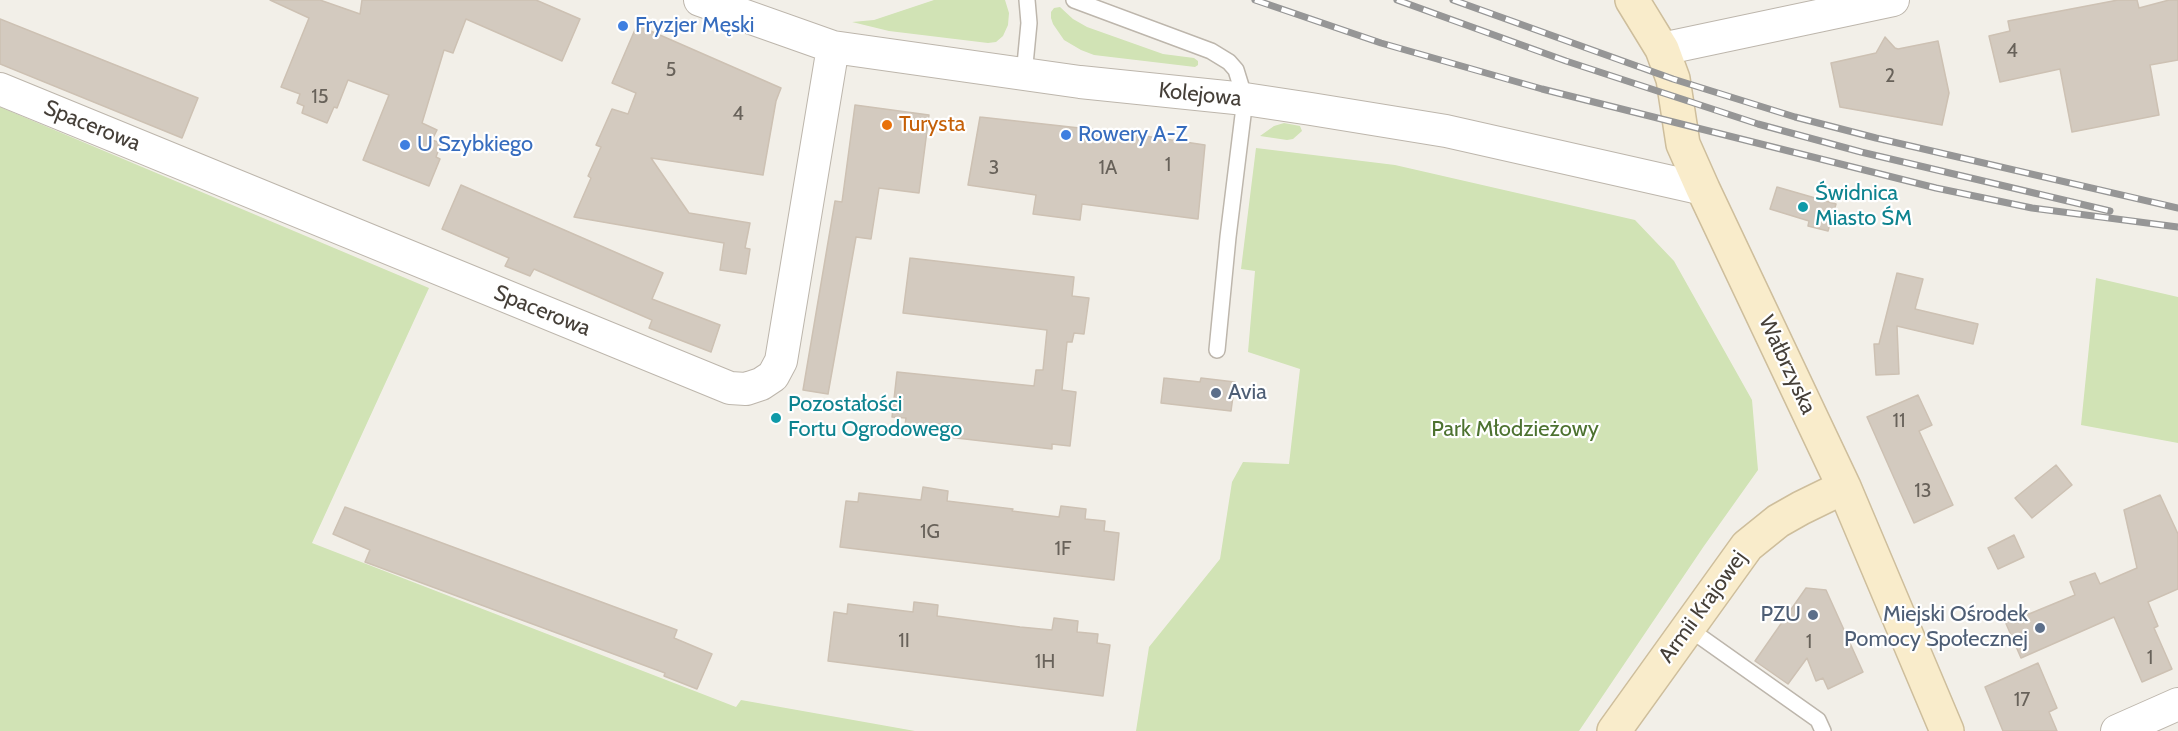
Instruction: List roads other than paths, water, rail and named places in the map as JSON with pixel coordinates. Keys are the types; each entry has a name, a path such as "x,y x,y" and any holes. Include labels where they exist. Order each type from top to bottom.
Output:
{"main road":[{"name":"Wałbrzyska","path":"1632,0 1662,49 1674,79 1683,144 1844,487 1947,731"},
{"name":"Armii Krajowej","path":"1614,731 1747,546 1786,517 1844,487"}],"street":[{"name":"Kolejowa","path":"700,0 833,47 1024,75 1245,99 1446,131 1703,189"},
{"path":"1662,49 1893,0"},
{"name":"Spacerowa","path":"0,89 730,388 746,389 761,384 773,376 781,361 833,47"},
{"path":"2116,731 2178,704"}],"lane":[{"path":"1024,75 1029,23 1026,0"},
{"path":"1074,0 1211,51 1229,62 1236,70 1245,99 1217,350"},
{"path":"1688,628 1818,720 1823,731"}],"railway":[{"path":"1255,0 1381,43 1542,89 1936,188 2032,208 2178,227"},
{"path":"1397,0 1566,61 1758,124 1861,152 2110,211"},
{"path":"1453,0 1673,79 1795,117 2178,208"}],"place":[{"name":"Fryzjer Męski","path":"623,26"},
{"name":"Turysta","path":"887,125"},
{"name":"Rowery A-Z","path":"1066,135"},
{"name":"U Szybkiego","path":"405,145"},
{"name":"Świdnica Miasto ŚM","path":"1803,207"},
{"name":"Avia","path":"1216,393"},
{"name":"Pozostałości Fortu Ogrodowego","path":"776,418"},
{"name":"PZU","path":"1813,615"},
{"name":"Miejski Ośrodek Pomocy Społecznej","path":"2040,628"}],"park label":[{"name":"Park Młodzieżowy","path":"1515,430"}]}
